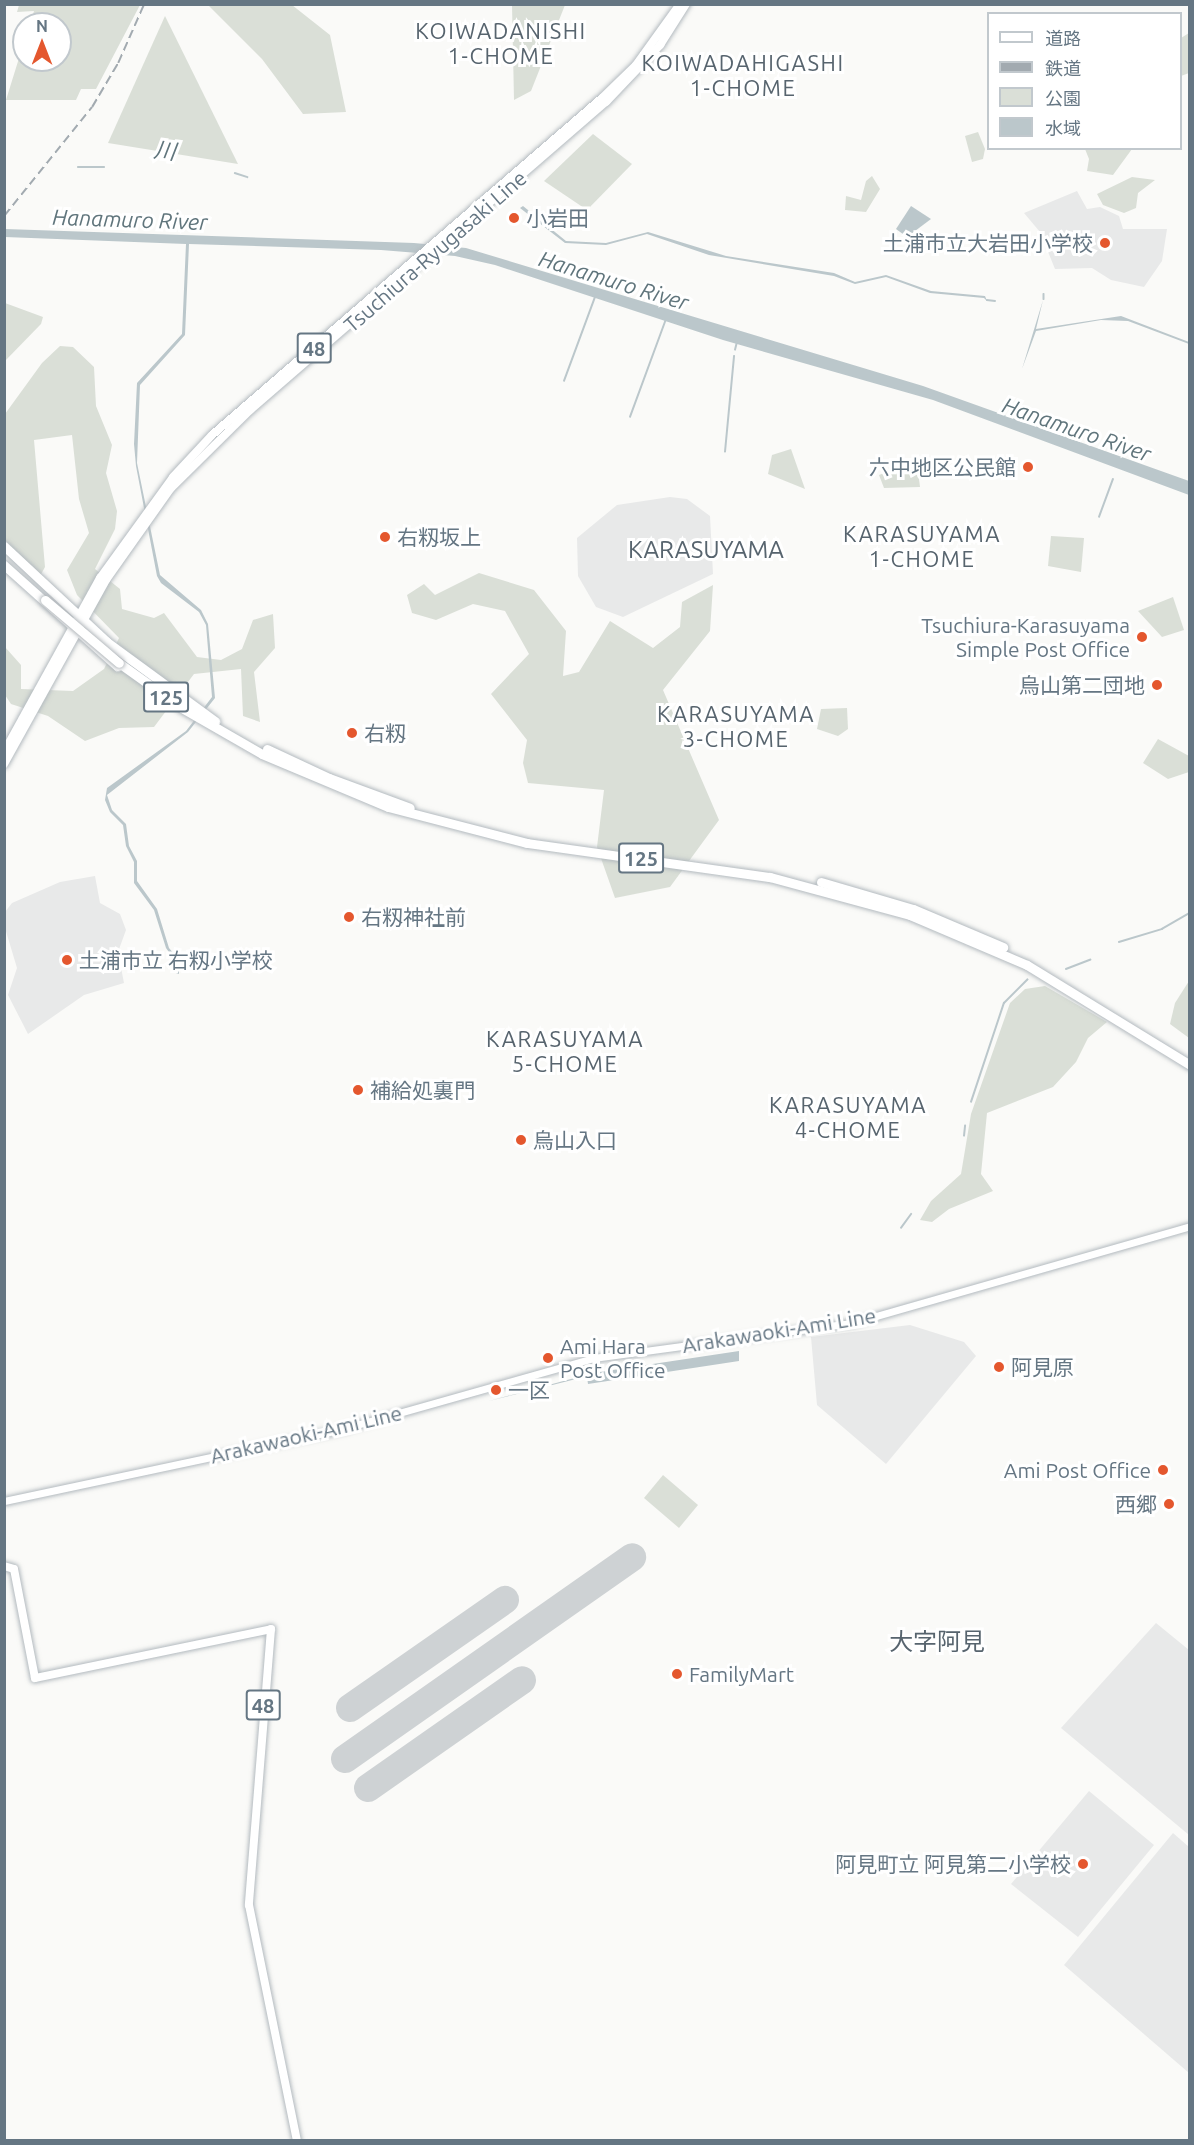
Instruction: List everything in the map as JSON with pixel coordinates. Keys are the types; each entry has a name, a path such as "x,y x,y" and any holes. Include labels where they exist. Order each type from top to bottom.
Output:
{"highway":[{"path":"4,546 80,620 216,725"},
{"name":"125","path":"4,553 46,598"},
{"name":"125","path":"4,560 121,661 216,725 327,784 450,825 556,847 770,877 910,915 1027,965 1190,1065"},
{"path":"4,565 74,631 162,699 216,725"},
{"name":"125","path":"216,725 328,778 452,820 548,841 771,872 913,909 1031,961 1190,1058"}],"main road":[{"name":"Tsuchiura-Ryugasaki Line","path":"4,764 80,620 124,551 178,481 250,410 628,74 680,4"},
{"name":"Tsuchiura-Ryugasaki Line","path":"443,239 632,77 686,4"},
{"name":"Tsuchiura-Ryugasaki Line","path":"4,752 74,631"},
{"name":"Arakawaoki-Ami Line","path":"4,1501 346,1428 593,1358 860,1321 1190,1226"},
{"name":"48","path":"4,1566 14,1569 35,1678 271,1629 249,1905 297,2140"}],"shaded area":[{"name":"土浦市立大岩田小学校","path":"1077,191 1087,209 1100,207 1119,216 1123,229 1167,229 1162,261 1144,287 1111,280 1092,268 1055,269 1040,232 1024,213"},
{"path":"670,497 687,499 710,516 713,574 623,617 596,607 578,576 577,538 617,505"},
{"name":"土浦市立 右籾小学校","path":"95,876 100,903 120,914 126,930 118,952 124,983 84,995 28,1034 8,995 17,968 5,928 5,912 12,903 60,882"},
{"path":"910,1325 964,1342 976,1356 886,1464 817,1405 811,1337"},
{"path":"1156,1623 1189,1650 1189,1835 1061,1728"},
{"name":"阿見町立 阿見第二小学校","path":"1089,1791 1154,1845 1078,1937 1011,1884"},
{"path":"1173,1833 1189,1847 1189,2073 1064,1965"}],"green space":[{"path":"19,5 140,5 96,89 81,89 76,100 6,100 15,72 72,72 72,12 17,12"},
{"path":"208,5 292,5 330,35 346,112 303,114 262,59"},
{"path":"512,5 565,5 531,91 514,100"},
{"path":"165,16 238,164 108,143"},
{"path":"1189,33 1189,73 1182,76 1182,37"},
{"path":"978,132 985,149 983,159 972,162 965,136"},
{"path":"593,134 632,164 587,210 544,181"},
{"path":"1086,150 1131,150 1113,175 1087,171 1089,159"},
{"path":"872,176 880,189 866,212 845,210 846,196 861,200 866,181"},
{"path":"1132,177 1155,180 1138,193 1136,208 1124,213 1103,205 1097,194"},
{"path":"5,303 43,317 41,324 5,361"},
{"path":"60,346 73,347 94,367 96,406 112,445 106,473 117,511 115,529 95,569 120,589 122,609 154,618 164,613 197,657 221,660 242,649 253,620 273,614 275,648 254,672 260,722 243,716 241,669 194,674 154,727 119,728 85,741 48,716 11,704 5,695 5,647 21,665 21,689 73,691 104,669 119,638 77,595 67,570 89,533 79,499 72,435 34,440 45,567 40,576 5,540 5,414 42,363"},
{"path":"791,449 805,489 768,474 772,455"},
{"path":"908,464 917,464 920,487 884,488 879,475"},
{"path":"1051,536 1084,538 1081,572 1048,566"},
{"path":"479,573 534,590 566,631 563,676 579,672 610,621 653,648 680,627 682,602 713,585 710,631 663,690 719,820 670,887 615,898 597,847 604,790 528,783 523,763 527,740 491,694 529,654 505,611 473,604 436,620 412,613 407,595 424,584 435,595"},
{"path":"1173,597 1184,630 1162,637 1138,611"},
{"path":"847,708 848,729 838,736 817,729 821,709"},
{"path":"1158,739 1189,756 1189,772 1168,779 1143,763"},
{"path":"1189,981 1189,1038 1170,1024 1175,1003"},
{"path":"1045,986 1107,1022 1088,1038 1076,1062 1053,1087 987,1113 981,1174 993,1191 949,1209 932,1222 920,1220 931,1201 961,1174 971,1114 1010,1003 1025,989"},
{"path":"663,1475 698,1505 679,1528 644,1498"}],"water":[{"path":"523,206 566,241 606,243 648,232 726,256 834,273 855,282 886,275 931,291 985,296 987,301 984,298 930,293 886,277 855,284 834,276 709,255 647,234 606,245 565,243 520,208"},
{"path":"911,206 931,219 907,237 896,229"},
{"path":"5,229 414,243 466,248 923,386 1189,481 1189,495 933,400 723,340 495,265 455,256 381,250 189,244 185,335 140,385 137,463 160,575 201,610 208,624 215,698 188,732 107,795 112,810 126,824 129,846 137,861 137,881 157,909 169,948 179,960 179,974 176,973 178,965 166,948 154,910 134,883 134,862 126,846 123,825 110,812 105,800 107,788 186,731 212,697 206,625 199,612 161,583 157,576 136,466 134,444 137,383 182,334 186,244 5,237"},
{"path":"1043,300 1036,329 1121,316 1189,342 1189,344 1128,321 1101,320 1036,331 1022,369"},
{"path":"739,1351 739,1361 588,1384 587,1377 489,1401 593,1373"}],"waterway":[{"name":"川","path":"78,167 104,167"},
{"name":"川","path":"235,173 247,177"},
{"path":"1044,294 1044,299"},
{"name":"Hanamuro River","path":"564,381 595,297"},
{"path":"987,300 995,301"},
{"name":"Hanamuro River","path":"630,417 666,319"},
{"path":"735,350 737,342"},
{"path":"725,452 734,356"},
{"path":"1099,517 1113,479"},
{"path":"1119,942 1162,929 1190,913"},
{"path":"1066,969 1090,960"},
{"path":"971,1102 1004,1003 1027,980"},
{"path":"964,1136 965,1126"},
{"path":"901,1228 911,1214"}],"runway":[{"path":"345,1759 632,1557"},
{"path":"350,1708 505,1600"},
{"path":"368,1788 522,1680"}],"railway":[{"path":"4,216 92,107 118,63 144,4"}],"place":[{"name":"小岩田","path":"514,218"},
{"name":"土浦市立大岩田小学校","path":"1105,243"},
{"name":"六中地区公民館","path":"1028,467"},
{"name":"右籾坂上","path":"385,537"},
{"name":"Tsuchiura-Karasuyama Simple Post Office","path":"1142,637"},
{"name":"烏山第二団地","path":"1157,685"},
{"name":"右籾","path":"352,733"},
{"name":"右籾神社前","path":"349,917"},
{"name":"土浦市立 右籾小学校","path":"67,960"},
{"name":"補給処裏門","path":"358,1090"},
{"name":"烏山入口","path":"521,1140"},
{"name":"Ami Hara Post Office","path":"548,1358"},
{"name":"阿見原","path":"999,1367"},
{"name":"一区","path":"496,1390"},
{"name":"Ami Post Office","path":"1163,1470"},
{"name":"西郷","path":"1169,1504"},
{"name":"FamilyMart","path":"677,1674"},
{"name":"阿見町立 阿見第二小学校","path":"1083,1864"}],"district":[{"name":"KOIWADANISHI 1-CHOME","path":"501,42"},
{"name":"KOIWADAHIGASHI 1-CHOME","path":"743,74"},
{"name":"KARASUYAMA 1-CHOME","path":"922,546"},
{"name":"KARASUYAMA","path":"706,550"},
{"name":"KARASUYAMA 3-CHOME","path":"736,726"},
{"name":"KARASUYAMA 5-CHOME","path":"565,1050"},
{"name":"KARASUYAMA 4-CHOME","path":"848,1116"},
{"name":"大字阿見","path":"937,1642"}]}
